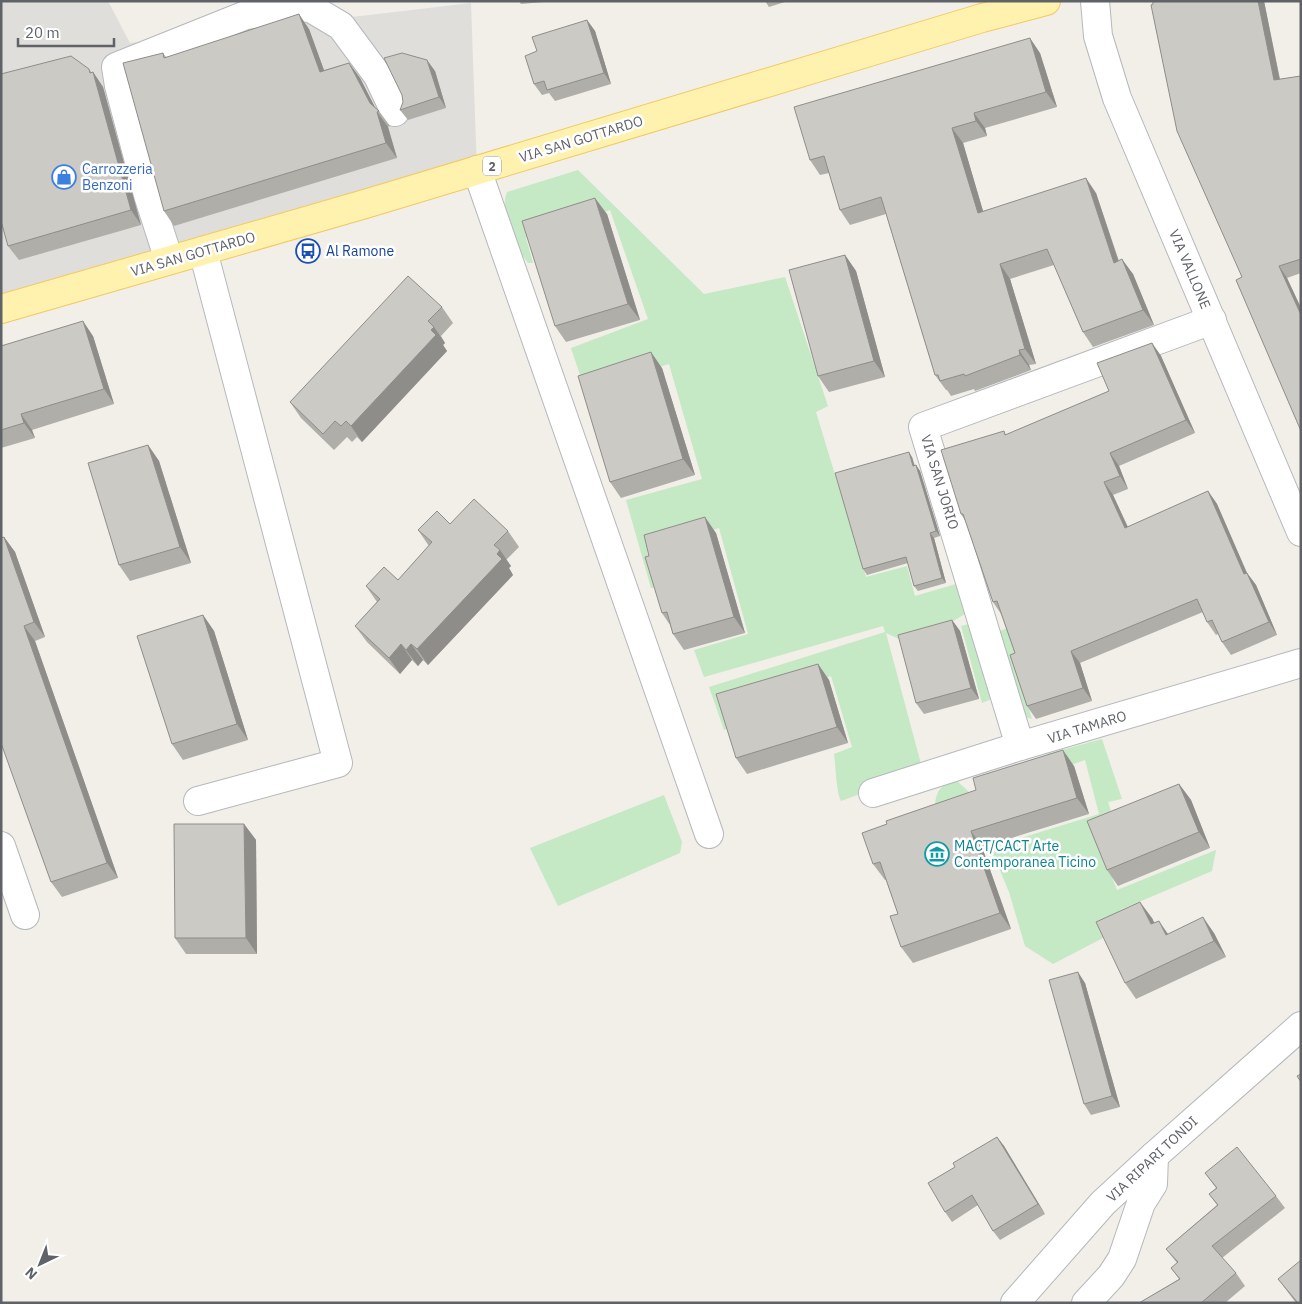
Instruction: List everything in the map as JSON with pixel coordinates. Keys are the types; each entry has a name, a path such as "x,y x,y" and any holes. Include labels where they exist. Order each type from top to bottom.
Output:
{"main road":[{"name":"VIA SAN GOTTARDO","path":"1,309 477,170 982,18 1046,1"}],"street":[{"name":"VIA VALLONE","path":"1095,1 1098,36 1117,98 1301,532"},
{"path":"169,260 141,168 119,86 116,67 246,15 309,7 341,26 378,76 394,112"},
{"path":"477,170 709,834"},
{"path":"198,802 338,763 203,251"},
{"name":"VIA SAN JORIO","path":"1020,746 923,427 1212,320"},
{"name":"VIA TAMARO","path":"873,793 1020,746 1301,663"},
{"path":"1,846 25,915"},
{"name":"VIA RIPARI TONDI","path":"1015,1303 1103,1204 1154,1156 1301,1026"},
{"path":"1086,1303 1122,1259 1141,1203 1153,1184 1154,1156"}],"shaded area":[{"path":"1,1 108,1 130,43 471,3 477,170 1,309"}],"green space":[{"path":"578,170 704,294 785,277 828,406 816,412 866,577 907,566 915,596 956,584 965,614 929,635 905,642 886,633 921,764 900,779 841,801 837,786 834,754 852,747 831,676 765,695 730,728 724,730 709,687 885,632 883,626 704,677 694,650 748,634 719,528 647,551 658,587 651,588 626,500 702,479 669,364 585,390 571,348 648,319 610,210 526,238 533,263 528,263 518,248 507,219 505,200 507,192"},
{"path":"973,623 994,698 982,703 961,626"},
{"path":"1007,628 1020,665 1016,667 1032,719 1019,715 993,634"},
{"path":"1102,739 1122,799 1108,802 1116,827 1096,837 1117,890 1216,850 1212,871 1120,910 1103,938 1053,964 1025,946 1009,892 974,808 934,822 937,795 943,786 956,780 983,805 998,845 1099,814 1085,760 1054,771 1047,754"},
{"path":"664,795 682,842 680,853 558,906 530,848"}],"building":[{"path":"1153,1 1258,1 1274,80 1301,76 1301,259 1279,266 1301,315 1301,431 1236,280 1242,277 1177,131 1151,5"},
{"path":"299,14 320,72 349,63 370,103 379,111 377,112 386,143 164,211 123,63 163,53 164,58"},
{"path":"587,20 604,73 547,90 544,81 534,84 525,56 537,51 532,37"},
{"path":"1030,38 1046,92 974,113 976,121 952,128 978,213 1086,178 1114,263 1122,259 1143,310 1083,332 1047,249 1000,264 1025,349 1019,350 1020,355 965,376 964,374 940,381 938,375 935,375 881,197 840,210 824,156 810,160 794,107"},
{"path":"402,53 427,60 439,97 400,110 403,102 402,95 384,58"},
{"name":"Carrozzeria Benzoni","path":"71,56 89,69 90,73 93,72 131,210 8,246 1,221 1,74"},
{"path":"595,198 628,304 555,326 522,221"},
{"path":"845,255 874,361 818,376 789,270"},
{"path":"408,276 442,307 428,321 434,327 431,330 436,335 351,426 346,421 341,426 335,421 323,434 290,402"},
{"path":"83,321 104,389 21,414 24,423 1,430 1,346"},
{"path":"1152,343 1186,420 1110,453 1120,476 1104,482 1125,528 1208,491 1244,574 1247,573 1269,622 1222,642 1212,620 1207,622 1197,599 1071,651 1083,688 1027,706 1010,655 1015,653 997,601 993,602 963,514 961,514 941,450 1004,431 1005,435 1109,391 1097,363"},
{"path":"651,352 683,459 610,482 578,376"},
{"path":"148,445 180,547 119,565 88,463"},
{"path":"909,452 913,466 916,465 936,531 930,533 942,578 914,586 906,557 863,569 835,473"},
{"path":"474,499 508,531 494,545 500,550 497,554 502,559 417,649 411,644 406,650 401,644 389,658 355,626 380,599 366,586 384,567 398,580 432,542 418,530 437,511 450,524"},
{"path":"705,517 734,617 673,634 667,612 662,613 645,557 649,556 644,535"},
{"path":"4,537 34,622 24,626 107,863 51,882 1,743 1,538"},
{"path":"203,615 237,724 172,744 137,636"},
{"path":"952,620 971,688 916,703 898,635"},
{"path":"818,664 837,727 736,758 716,694"},
{"path":"1063,750 1077,798 971,831 1000,913 901,947 890,916 898,914 880,862 873,864 862,833 887,824 886,821 976,790 973,778"},
{"path":"1179,784 1199,832 1107,870 1087,821"},
{"path":"174,824 244,824 246,938 175,938"},
{"path":"1140,902 1151,924 1159,921 1166,935 1203,917 1214,941 1125,983 1096,922"},
{"path":"1078,972 1112,1096 1084,1104 1049,980"},
{"path":"1301,1074 1301,1082 1297,1076"},
{"path":"997,1137 1038,1204 993,1231 972,1195 945,1212 928,1183 955,1167 953,1163"},
{"path":"1237,1147 1276,1196 1212,1246 1236,1273 1201,1303 1139,1303 1180,1279 1171,1268 1178,1262 1166,1249 1218,1205 1209,1194 1217,1188 1205,1173"},
{"path":"1301,1260 1301,1303 1298,1303 1278,1279"}],"place":[{"name":"Carrozzeria Benzoni","path":"64,177"},
{"name":"Al Ramone","path":"308,251"},
{"name":"MACT/CACT Arte Contemporanea Ticino","path":"937,854"}]}
